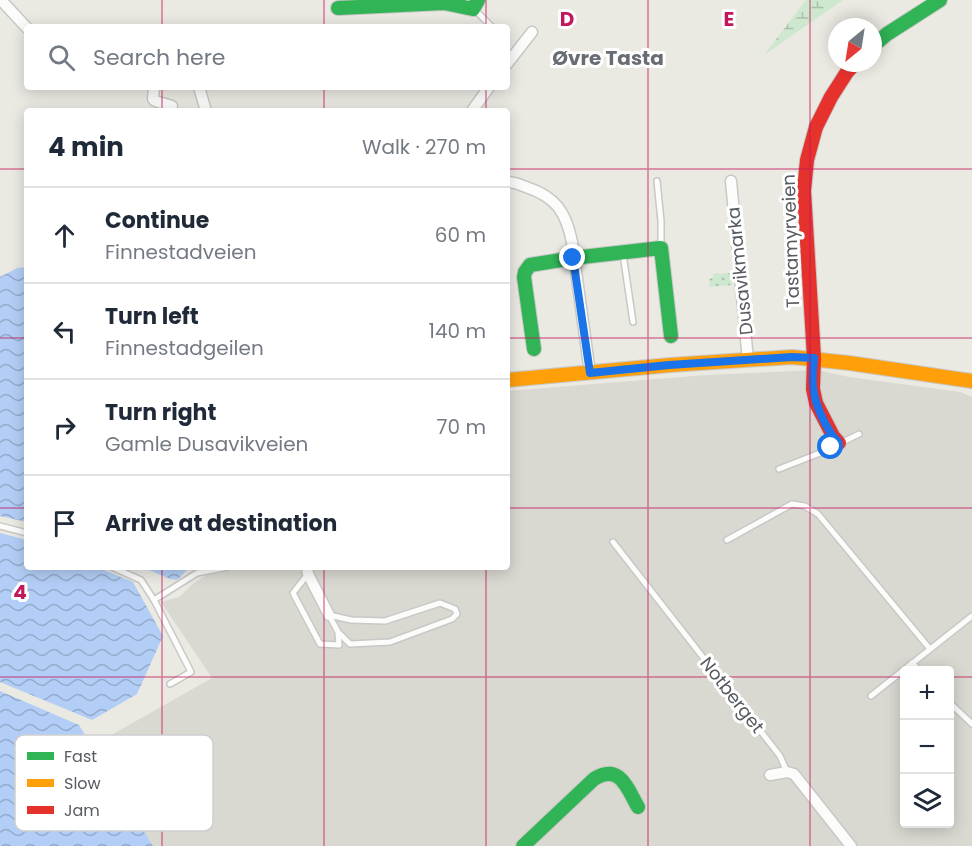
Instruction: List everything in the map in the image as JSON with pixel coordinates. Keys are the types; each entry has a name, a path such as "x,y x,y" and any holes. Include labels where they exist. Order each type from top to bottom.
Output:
{"street":[{"path":"1,0 24,25"},
{"path":"882,38 940,0"},
{"path":"338,8 444,2 476,5"},
{"path":"510,60 532,32"},
{"name":"Tastamyrveien","path":"838,443 816,403 813,388 814,358 804,192 807,160 816,127 847,72"},
{"path":"154,90 154,101 172,106"},
{"path":"200,90 205,108"},
{"path":"474,108 487,90"},
{"name":"Dusavikmarka","path":"731,181 748,360"},
{"path":"510,182 544,194 558,206 569,228 590,373"},
{"path":"534,349 524,278 528,267 533,264 573,258 661,248 671,336"},
{"path":"510,380 669,365 792,357 814,358 972,381"},
{"path":"307,570 329,615"},
{"path":"523,846 594,779 605,772 618,775 638,807"},
{"path":"770,775 787,772"},
{"name":"Notberget","path":"787,772 794,774 806,788 850,846"}],"lane":[{"path":"476,5 490,24"},
{"path":"657,181 661,248"},
{"path":"623,253 633,321"},
{"path":"780,469 860,434"},
{"path":"727,540 792,504 805,506 818,514 930,649"},
{"path":"0,526 24,532"},
{"name":"Notberget","path":"613,542 780,756 787,772"},
{"path":"119,570 141,580 154,600 191,672 170,684"},
{"path":"154,600 197,573 212,570"},
{"path":"307,570 293,593 298,603 320,644 339,645 338,632"},
{"path":"440,603 455,609 457,614 390,642 350,644 338,632 329,615 351,620 385,621 440,603"},
{"path":"871,696 972,616"},
{"path":"912,663 915,666"},
{"path":"954,707 972,724"}],"shaded area":[{"path":"817,370 849,377 960,392 972,397 972,846 153,846 144,831 213,831 213,735 111,735 212,678 161,602 179,597 194,583 214,570 510,570 510,391 706,375"}],"green space":[{"path":"806,0 843,0 764,55"},
{"path":"731,273 732,285 710,287 709,279 713,278 713,274"}],"water":[{"path":"24,267 24,521 0,516 0,277 17,268"},
{"path":"0,533 24,539 24,570 104,570 133,582 163,636 137,694 92,720 0,682"},
{"path":"149,570 187,570 177,580"},
{"path":"0,691 79,725 85,735 15,735 15,831 144,831 153,846 0,846"}],"traffic: fast":[{"path":"338,8 444,3 473,9 478,0"},
{"path":"882,38 940,0"},
{"path":"534,349 524,277 530,265 661,248 671,336"},
{"path":"523,846 594,779 603,775 610,774 622,780 638,807"}],"traffic: slow":[{"path":"510,380 670,365 792,357 972,381"}],"traffic: jam":[{"path":"839,443 816,403 813,389 814,358 804,191 807,160 816,127 847,72"}],"district":[{"name":"Øvre Tasta","path":"608,58"}],"route":[{"path":"573,258 590,373 669,365 792,357 814,358 813,388 816,403 838,443 831,447"}]}
